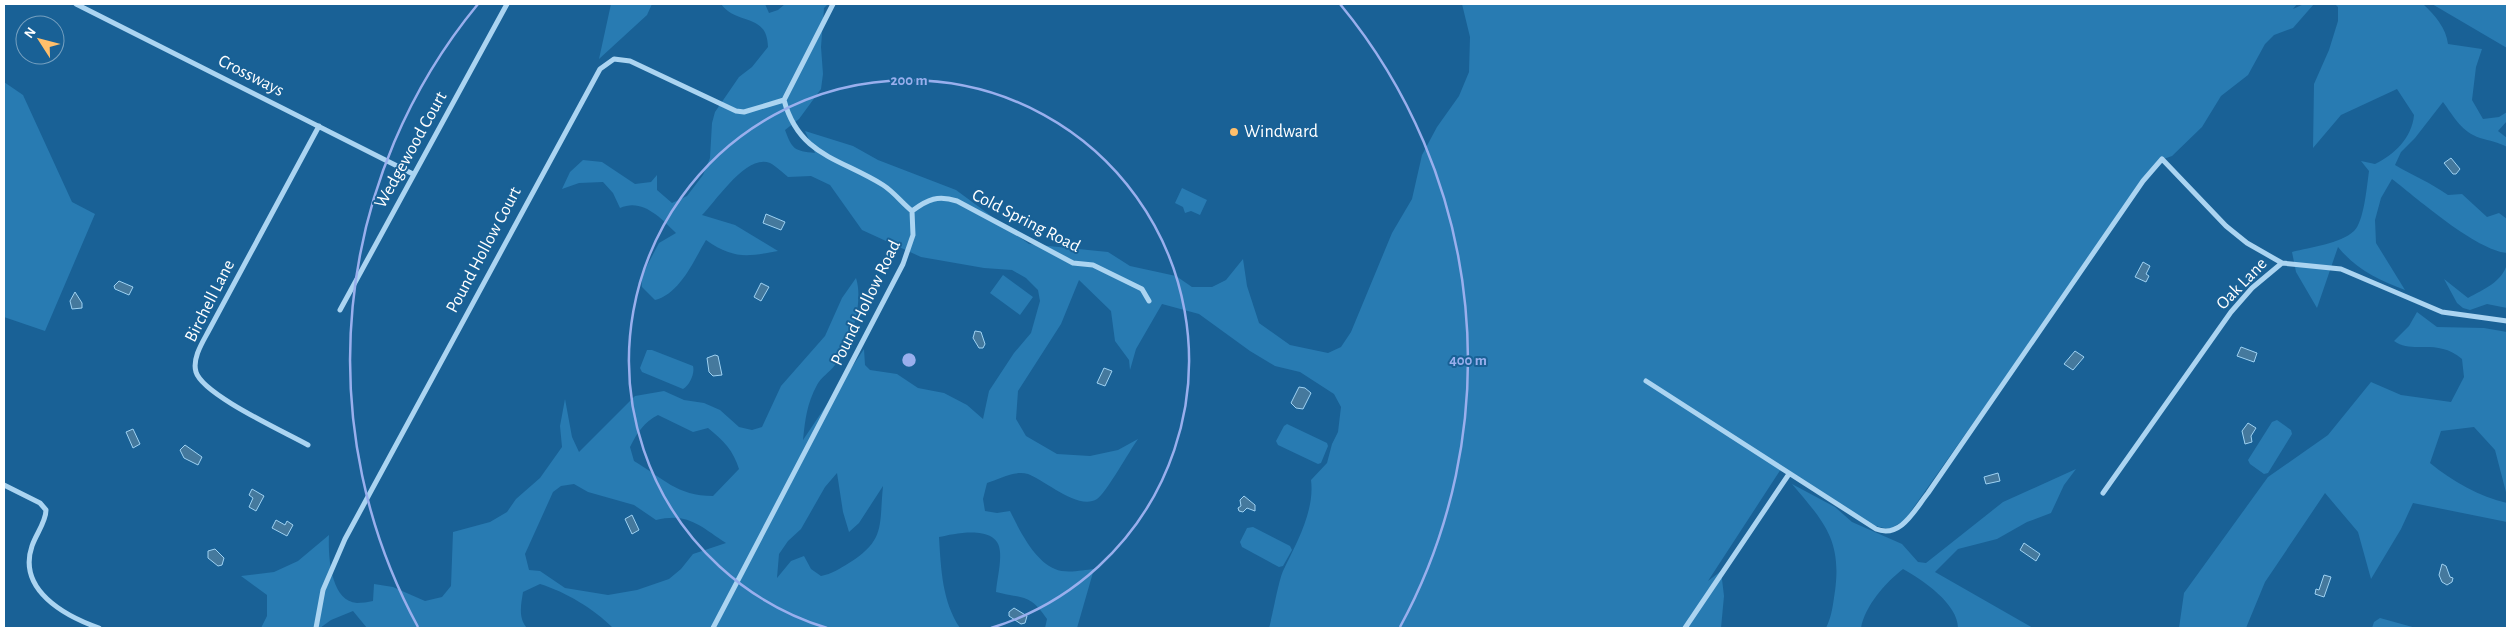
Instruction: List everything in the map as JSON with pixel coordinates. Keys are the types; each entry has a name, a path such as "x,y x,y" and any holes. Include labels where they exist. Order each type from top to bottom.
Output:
{"street":[{"name":"Crossways","path":"76,4 413,174"},
{"name":"Wedgewood Court","path":"340,310 507,4"},
{"path":"833,4 784,100 789,120 807,143 884,186 912,211"},
{"name":"Pound Hollow Court","path":"316,628 322,590 345,539 600,68 614,60 630,61 736,111 744,112 784,100"},
{"name":"Birchell Lane","path":"308,445 212,392 196,372 196,359 208,332 319,126"},
{"path":"1646,382 1876,528 1889,531 1904,525 1928,493 2143,181 2162,159 2226,226 2247,243 2282,263"},
{"name":"Cold Spring Road","path":"912,211 924,202 938,197 957,201 1073,263 1093,265 1142,290 1149,301"},
{"name":"Pound Hollow Road","path":"714,628 904,264 913,235 912,211"},
{"name":"Oak Lane","path":"2103,493 2231,312 2252,288 2282,263 2341,269 2442,312 2507,321"},
{"path":"1685,628 1789,474"},
{"path":"4,485 40,502 46,510 29,558 32,576 37,588 50,602 73,618 99,628"}],"shaded area":[{"path":"611,4 652,4 647,15 599,59"},
{"path":"721,4 765,4 769,13 778,10 785,4 828,4 824,8 821,47 823,74 821,89 799,119 785,130 792,145 798,150 815,153 805,131 853,146 878,160 956,190 1029,244 1108,252 1130,266 1176,276 1192,287 1212,287 1226,280 1243,259 1247,286 1259,323 1290,345 1328,353 1341,347 1351,332 1392,233 1412,199 1422,155 1437,127 1459,96 1469,72 1470,37 1462,4 2297,4 2293,9 2304,4 2314,4 2293,28 2274,35 2265,44 2248,75 2221,96 2202,127 2172,156 2158,161 1904,521 1889,529 1875,526 1781,469 1708,581 1721,571 1724,596 1721,628 1269,628 1281,576 1299,539 1307,515 1310,504 1311,480 1327,463 1332,444 1338,432 1341,407 1334,394 1300,372 1275,366 1250,351 1199,314 1162,304 1136,349 1130,370 1129,360 1115,341 1111,311 1079,280 1061,324 1018,391 1016,419 1026,436 1057,454 1090,456 1118,450 1138,439 1112,480 1097,499 1089,502 1071,498 1035,477 1018,473 987,483 983,499 985,511 997,513 1010,511 1028,544 1047,565 1064,571 1094,569 1077,628 1045,628 1047,619 1030,601 1025,598 996,592 1000,557 998,543 992,537 976,532 939,537 946,596 949,607 960,628 613,628 579,602 540,584 523,592 521,616 527,628 367,628 353,611 331,620 320,628 261,628 267,616 267,595 241,576 274,572 298,561 329,535 332,575 341,594 348,600 357,603 373,601 374,584 393,587 425,601 442,597 451,586 453,532 490,522 507,512 516,499 540,478 562,447 560,426 565,399 572,437 579,452 635,396 664,391 684,400 704,403 720,410 739,427 752,430 762,427 781,386 825,336 842,298 856,278 858,288 857,311 851,335 841,357 819,382 811,398 803,440 864,349 865,365 870,370 897,374 918,388 944,393 967,405 983,419 989,391 1014,353 1031,333 1040,301 1038,290 1026,278 1012,270 984,268 921,257 862,230 830,185 811,176 788,177 770,163 761,162 742,171 702,215 735,225 778,251 740,255 724,251 706,240 679,284 664,297 655,300 642,287 641,277 659,243 676,233 657,215 643,207 636,205 620,208 613,193 603,182 579,183 562,189 570,172 583,160 602,162 635,184 651,182 657,175 657,190 672,203 687,196 703,175 710,158 712,123 715,112 739,77 752,67 768,47 766,36 757,24 728,11","holes":["658,415 693,432 708,428 731,451 739,469 713,496 690,493 680,489 662,480 634,461 630,447 638,433","837,473 843,512 849,532 859,523 883,486 880,521 875,539 861,555 832,573 821,576 811,569 804,556 791,561 777,578 779,554 788,541 801,529 825,487","574,484 588,492 634,505 656,520 667,518 685,519 701,526 726,543 693,554 681,569 669,579 637,590 608,595 565,588 540,571 529,570 525,554 553,492 561,486"]},
{"path":"2335,4 2423,4 2439,22 2448,44 2482,49 2476,67 2472,100 2483,119 2499,117 2507,112 2507,121 2498,131 2507,138 2507,147 2468,132 2443,102 2415,138 2401,152 2395,165 2448,195 2462,194 2487,217 2499,213 2507,219 2507,253 2494,250 2464,234 2392,179 2381,198 2375,220 2376,243 2405,290 2360,268 2338,247 2317,308 2296,272 2292,252 2333,242 2354,231 2363,212 2369,171 2361,161 2375,164 2395,151 2410,131 2414,115 2397,89 2341,115 2313,148 2314,84 2329,50 2338,21 2338,7"},
{"path":"2432,4 2507,4 2507,48"},
{"path":"4,82 23,95 72,202 95,214 45,331 4,317"},
{"path":"2451,158 2460,169 2456,174 2453,174 2444,163"},
{"path":"1182,188 1207,200 1200,215 1191,211 1185,213 1183,207 1175,203"},
{"path":"766,214 785,222 781,230 763,223"},
{"path":"2143,262 2150,266 2146,274 2149,276 2146,282 2135,277"},
{"path":"2507,264 2507,308 2487,304 2470,310 2463,308 2457,303 2444,279 2468,298 2497,280"},
{"path":"1003,275 1033,297 1020,315 990,293"},
{"path":"119,281 133,287 129,295 115,289 114,286"},
{"path":"761,283 769,287 761,301 754,297"},
{"path":"75,292 82,303 82,308 72,309 70,301"},
{"path":"2417,312 2437,327 2484,328 2507,332 2507,496 2495,450 2474,427 2441,431 2430,463 2467,488 2507,503 2507,522 2413,503 2401,529 2371,579 2358,532 2325,493 2265,582 2246,628 2179,628 2184,593 2268,477 2328,435 2371,382 2401,395 2451,402 2464,377 2462,359 2452,352 2443,349 2409,347 2394,341 2409,326"},
{"path":"975,331 981,332 985,344 983,348 979,348 973,338"},
{"path":"2241,347 2257,353 2254,362 2237,356"},
{"path":"647,350 652,350 693,366 693,375 688,385 683,389 642,372 640,368"},
{"path":"2075,351 2084,357 2073,370 2064,364"},
{"path":"715,355 718,356 722,375 713,376 709,372 707,358"},
{"path":"1104,368 1112,371 1105,386 1097,383"},
{"path":"1299,387 1305,388 1311,393 1303,409 1296,408 1291,403"},
{"path":"2277,420 2291,430 2292,434 2268,473 2264,474 2250,464 2248,460 2272,422"},
{"path":"2248,423 2256,428 2251,436 2252,442 2245,444 2242,431"},
{"path":"1287,424 1327,443 1328,446 1321,463 1318,464 1278,445 1276,441"},
{"path":"133,429 140,444 133,448 126,432"},
{"path":"185,445 202,457 198,465 184,458 180,450"},
{"path":"2076,469 2064,485 2051,513 2027,522 1997,539 1958,549 1935,572 2033,628 1958,628 1952,610 1946,602 1920,579 1903,569 1889,581 1871,603 1861,628 1826,628 1830,619 1835,591 1836,558 1833,544 1821,520 1792,484 1835,507 1852,522 1902,544 1918,562 1926,563 2003,502"},
{"path":"1998,473 2000,481 1986,484 1984,477"},
{"path":"252,489 264,496 256,511 249,507 253,498 249,495"},
{"path":"1244,496 1255,505 1255,511 1247,508 1243,512 1239,511 1238,508 1241,506 1240,500"},
{"path":"632,515 639,530 632,534 625,519"},
{"path":"276,520 285,525 287,521 293,525 287,536 272,528"},
{"path":"1253,527 1290,546 1292,550 1283,566 1279,567 1242,547 1240,542 1247,528"},
{"path":"2024,543 2040,554 2036,561 2020,550"},
{"path":"215,549 224,558 222,565 218,566 208,558 208,551"},
{"path":"2442,564 2446,566 2450,577 2453,578 2452,582 2447,585 2442,582 2439,575"},
{"path":"2324,575 2331,577 2324,597 2315,594 2316,589 2319,590"},
{"path":"1014,608 1027,616 1025,623 1021,624 1009,616 1009,612"},
{"path":"2380,618 2416,628 2372,628 2374,622"}],"place":[{"name":"Windward","path":"1234,132"}]}
